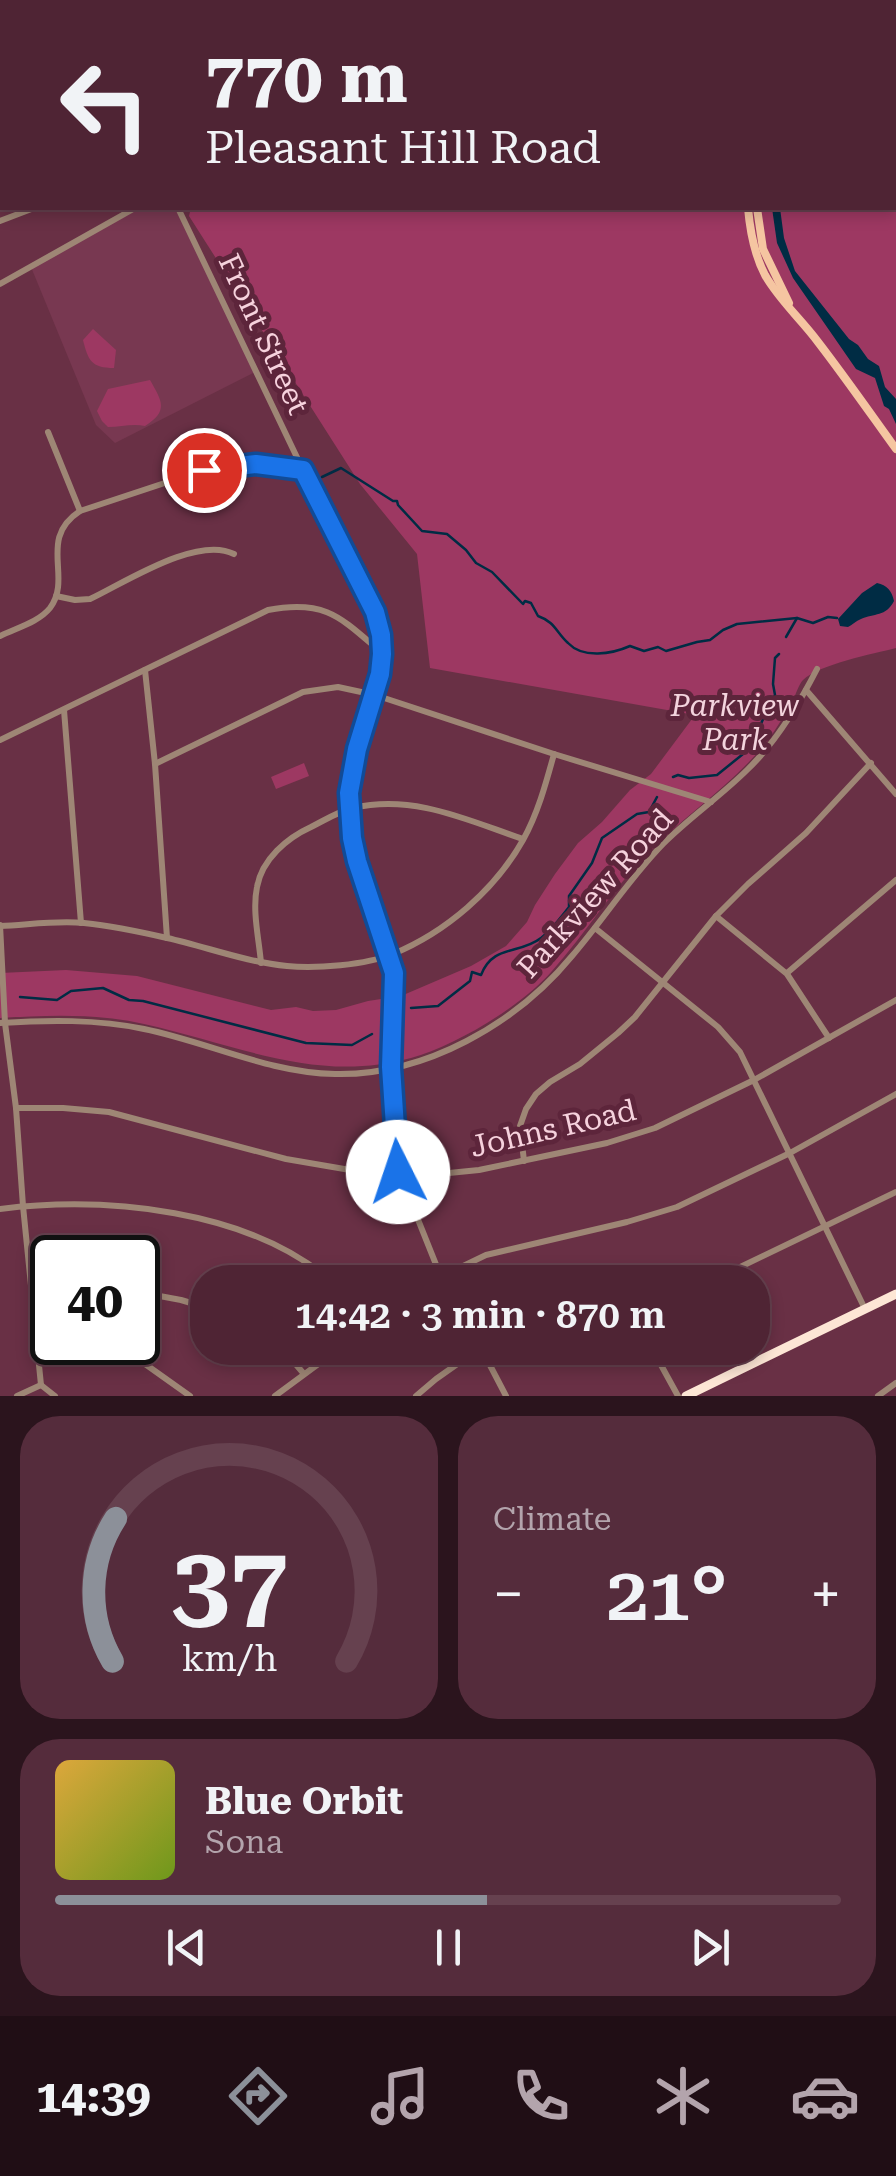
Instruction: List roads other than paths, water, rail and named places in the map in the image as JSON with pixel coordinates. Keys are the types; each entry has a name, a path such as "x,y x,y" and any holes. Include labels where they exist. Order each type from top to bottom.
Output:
{"highway":[{"path":"682,1396 896,1294"}],"main road":[{"path":"748,210 763,272 896,449"},
{"path":"757,210 763,249 790,307"}],"street":[{"path":"0,221 29,210"},
{"path":"0,284 131,210"},
{"name":"Front Street","path":"179,210 375,612 382,654 376,695 357,749 349,793 352,838 394,973 391,1067 398,1172 435,1265"},
{"path":"48,432 80,511"},
{"path":"0,636 48,610 58,585 57,541 67,522 80,511 204,470 256,464 303,470"},
{"path":"56,596 90,599 180,556 223,549 234,554"},
{"path":"0,740 268,610 297,605 334,616 382,654"},
{"path":"145,670 167,938"},
{"name":"Parkview Road","path":"3,1023 82,1022 145,1029 287,1069 332,1074 354,1074 437,1055 482,1032 556,975 639,870 765,751 817,670"},
{"path":"154,764 303,692 338,687 376,695 713,802"},
{"path":"806,690 896,794"},
{"path":"64,710 81,923"},
{"path":"30,1269 16,1108 3,1023 0,926 81,923 167,938 261,963 311,968 390,955 429,935 472,903 501,872 523,839 554,754"},
{"path":"524,1162 520,1126 536,1094 618,1033 716,916 806,834 871,763"},
{"path":"261,963 256,896 257,884 268,863 298,833 350,808 414,804 523,839"},
{"path":"787,974 896,880"},
{"path":"716,916 787,974 829,1038"},
{"path":"594,928 718,1027 740,1052 865,1308"},
{"name":"Johns Road","path":"16,1108 109,1112 286,1159 356,1171 449,1173 524,1162 655,1128 754,1080 896,1000"},
{"path":"469,1265 514,1248 658,1214 731,1183 896,1094"},
{"path":"744,1265 896,1192"},
{"path":"0,1210 93,1204 140,1208 190,1217 242,1233 309,1265"},
{"path":"160,1296 190,1303"},
{"path":"39,1365 41,1385 55,1396"},
{"path":"146,1365 190,1396"},
{"path":"296,1365 304,1374"},
{"path":"275,1396 316,1365"},
{"path":"416,1396 456,1365"},
{"path":"490,1365 506,1396"},
{"path":"663,1365 672,1388 682,1396"},
{"path":"878,1396 896,1383"},
{"path":"17,1396 41,1385"}],"water":[{"path":"772,210 780,210 795,271 849,339 879,366 885,387 896,399 896,424 884,406 875,378 856,369 793,278 777,243"},
{"path":"877,583 890,591 894,601 891,606 848,627 840,626 838,619"}],"waterway":[{"path":"322,477 341,468 397,501 422,531 447,534 523,604 531,603 538,616 581,651 606,653 630,646 644,651 658,647 666,651 710,640 737,624 797,618"},
{"path":"786,637 797,618 813,623 837,618"},
{"path":"673,777 717,775 748,750 775,695 775,658 779,654"},
{"path":"411,1008 438,1006 470,981 472,972 481,975 499,954 545,935 569,907 569,896 592,863 602,838 637,814 649,812 657,797"},
{"path":"20,997 57,1000 71,991 103,988 129,1000 306,1043 352,1045 372,1034"}],"park label":[{"name":"Parkview Park","path":"735,722"}]}
